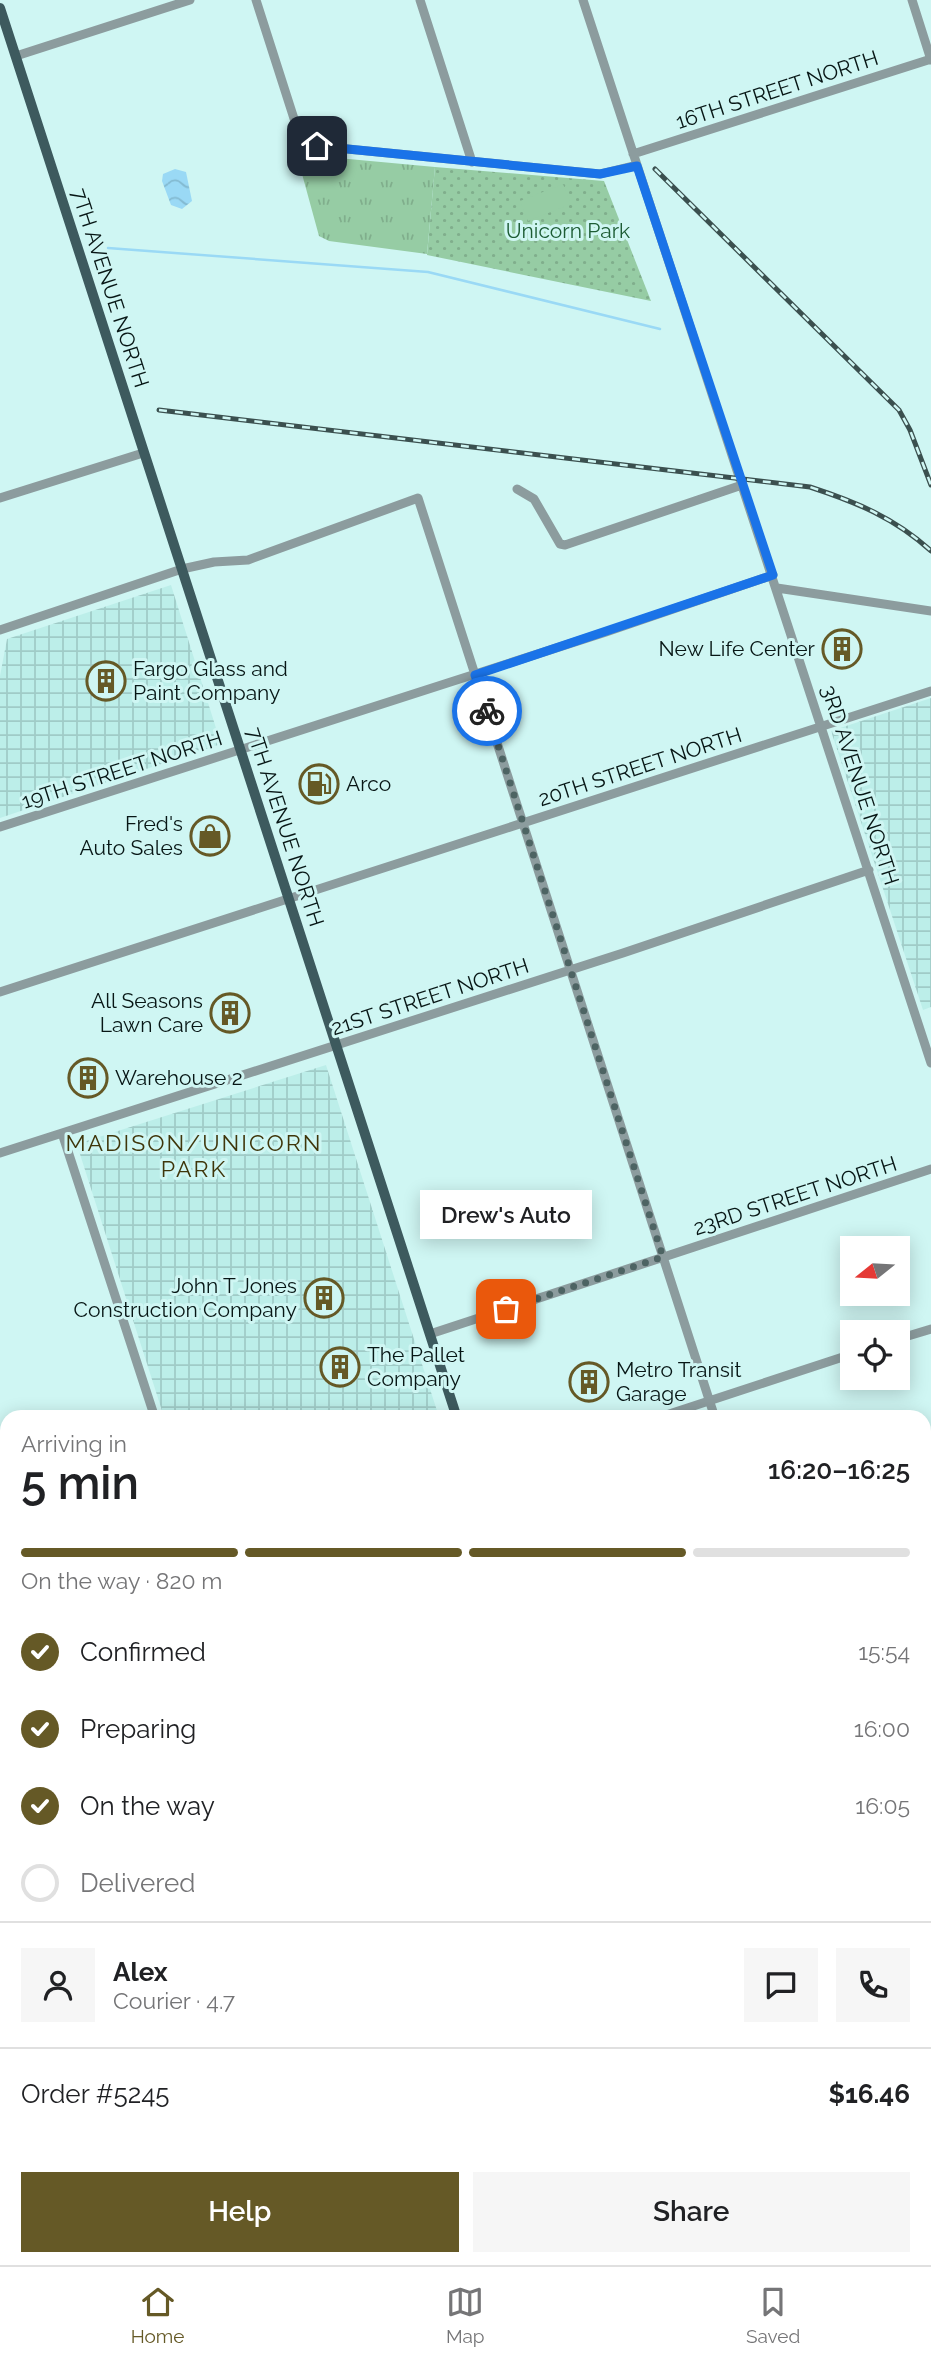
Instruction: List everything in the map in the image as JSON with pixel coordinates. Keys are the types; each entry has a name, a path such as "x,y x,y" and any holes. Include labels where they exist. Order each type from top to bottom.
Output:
{"main road":[{"name":"7TH AVENUE NORTH","path":"0,8 454,1410"}],"street":[{"path":"16,56 190,0"},
{"path":"256,0 297,128 304,138 317,146 600,174 637,166"},
{"path":"420,0 472,162"},
{"name":"3RD AVENUE NORTH","path":"583,0 931,1063"},
{"path":"912,0 931,59"},
{"name":"16TH STREET NORTH","path":"633,154 931,59"},
{"path":"0,498 143,453"},
{"path":"517,489 534,499 560,544 565,545 742,485"},
{"path":"0,630 182,569 214,562 248,560 418,498 713,1410"},
{"name":"19TH STREET NORTH","path":"0,827 475,675 773,575"},
{"path":"777,587 931,611"},
{"name":"20TH STREET NORTH","path":"0,992 931,691"},
{"name":"21ST STREET NORTH","path":"0,1153 570,970 869,870"},
{"path":"62,1133 152,1410"},
{"name":"23RD STREET NORTH","path":"430,1334 931,1169"},
{"path":"910,1335 931,1329"},
{"path":"681,1410 840,1358"}],"shaded area":[{"name":"Fargo Glass and Paint Company","path":"171,585 221,744 0,818 0,676 7,639"},
{"path":"931,698 931,1007 923,1010 831,731"},
{"path":"326,1065 437,1410 162,1410 78,1148 80,1143"}],"green space":[{"path":"298,149 327,157 435,167 427,254 329,241 319,236 296,152"},
{"name":"Unicorn Park","path":"435,167 604,181 651,301 427,255"},
{"path":"563,184 571,204 528,221 520,201"}],"water":[{"path":"175,169 186,172 192,201 182,209 171,205 162,181 163,174"}],"waterway":[{"path":"108,248 428,272 660,329"}],"railway":[{"path":"655,169 899,410 910,430 931,485"},
{"path":"159,410 810,487 874,512 903,529 931,551"}],"way so far":[{"path":"487,711 663,1257 506,1309"}],"place":[{"name":"New Life Center","path":"842,649"},
{"name":"Fargo Glass and Paint Company","path":"106,681"},
{"name":"Arco","path":"319,784"},
{"name":"Fred's Auto Sales","path":"210,836"},
{"name":"All Seasons Lawn Care","path":"230,1013"},
{"name":"Warehouse 2","path":"88,1078"},
{"name":"John T Jones Construction Company","path":"324,1298"},
{"name":"Drew's Auto","path":"506,1309"},
{"name":"The Pallet Company","path":"340,1367"},
{"name":"Metro Transit Garage","path":"589,1382"}],"district":[{"name":"MADISON/UNICORN PARK","path":"194,1156"}],"route":[{"path":"317,146 600,174 637,166 773,575 475,675 487,711"}]}
